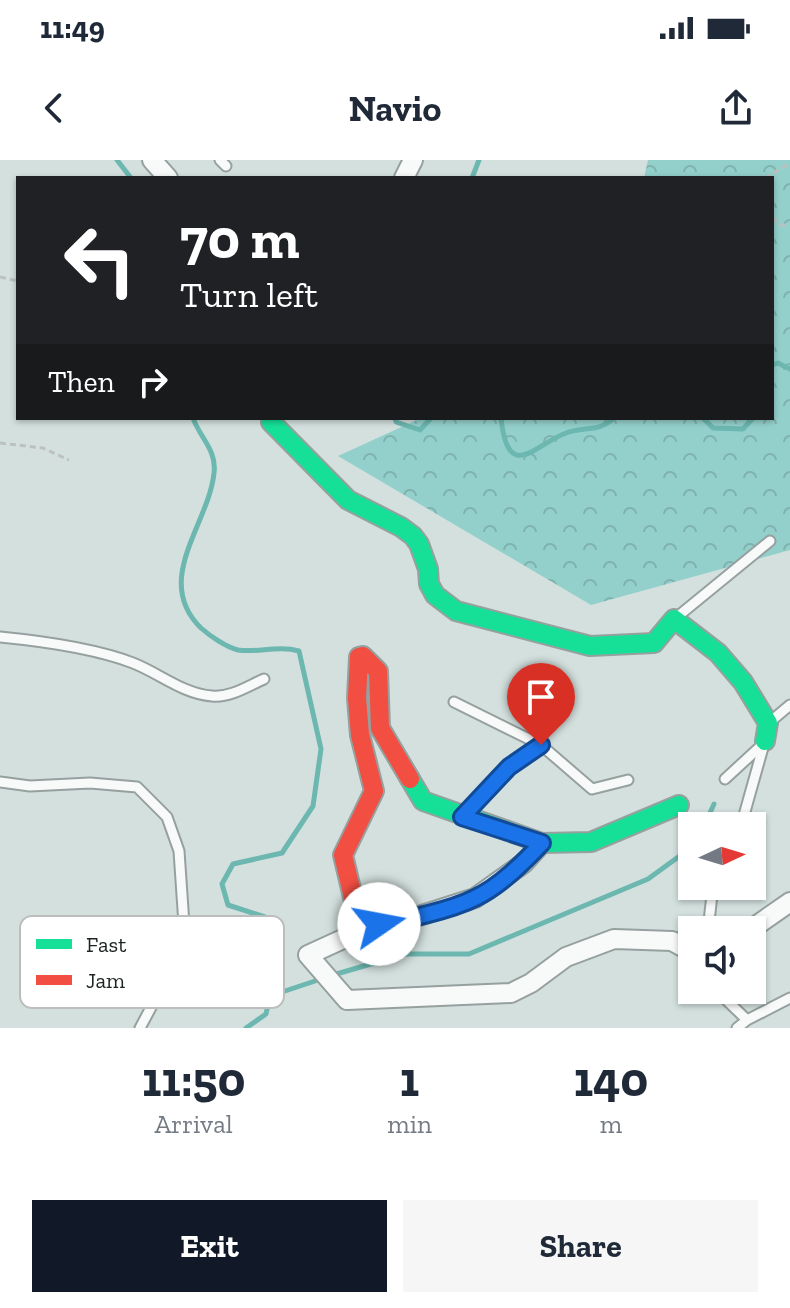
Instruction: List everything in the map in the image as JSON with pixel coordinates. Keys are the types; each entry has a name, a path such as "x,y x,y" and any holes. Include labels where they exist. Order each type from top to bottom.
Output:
{"street":[{"path":"152,160 166,176"},
{"path":"271,422 348,500 413,536 419,544 428,569 429,584 435,595 456,611 590,646 654,643 674,619 718,653 743,682 767,732"},
{"path":"367,928 356,910 343,855 374,791 360,735 357,698 359,657 363,656 378,671 380,728 423,801 542,843 591,842 679,805"},
{"path":"542,843 524,863 475,898 403,921 367,928 308,955 347,1000 511,993 531,983 566,957 614,939 672,941 678,944"},
{"path":"766,919 790,902"}],"lane":[{"path":"674,619 770,541"},
{"path":"0,637 46,642 131,662 196,694 216,697 237,692 264,679"},
{"path":"454,702 541,745 592,789 628,780"},
{"path":"725,779 790,705"},
{"path":"745,812 767,732"},
{"path":"462,817 509,767 541,745"},
{"path":"0,782 30,786 90,783 137,787 167,817 179,851 183,916"},
{"path":"737,1028 790,998"},
{"path":"730,1004 747,1020"},
{"path":"140,1028 151,1008"}],"path":[{"path":"768,176 790,163"},
{"path":"0,443 43,448 69,460"}],"green space":[{"path":"648,160 790,160 790,550 591,605 338,456 417,420 774,420 774,176 644,176"}],"waterway":[{"path":"117,160 129,176"},
{"path":"473,176 479,160"},
{"path":"774,364 790,369"},
{"path":"194,420 211,451 214,473 182,571 182,591 187,610 201,628 233,649 299,651 321,749 313,806 282,853 233,864 222,884 228,905 262,916"},
{"path":"396,420 420,430 429,420"},
{"path":"501,420 504,438 516,455 524,455 566,433 602,426 612,420"},
{"path":"705,420 713,428 743,429 751,420"},
{"path":"710,812 714,804"},
{"path":"333,975 405,954 469,954 648,879 678,857"},
{"path":"284,991 324,978"},
{"path":"246,1028 266,1014 267,1008"}],"traffic: fast":[{"path":"271,422 348,500 413,536 419,544 428,569 429,584 435,595 456,611 590,646 654,643 674,619 718,653 743,682 768,723 765,741"},
{"path":"410,779 423,801 542,843 591,842 679,805"}],"traffic: jam":[{"path":"367,928 356,910 343,855 374,791 360,735 357,698 359,657 363,656 378,671 380,728 410,779"}],"route":[{"path":"379,924 403,921 475,898 524,863 542,843 462,817 509,767 541,745"}]}
